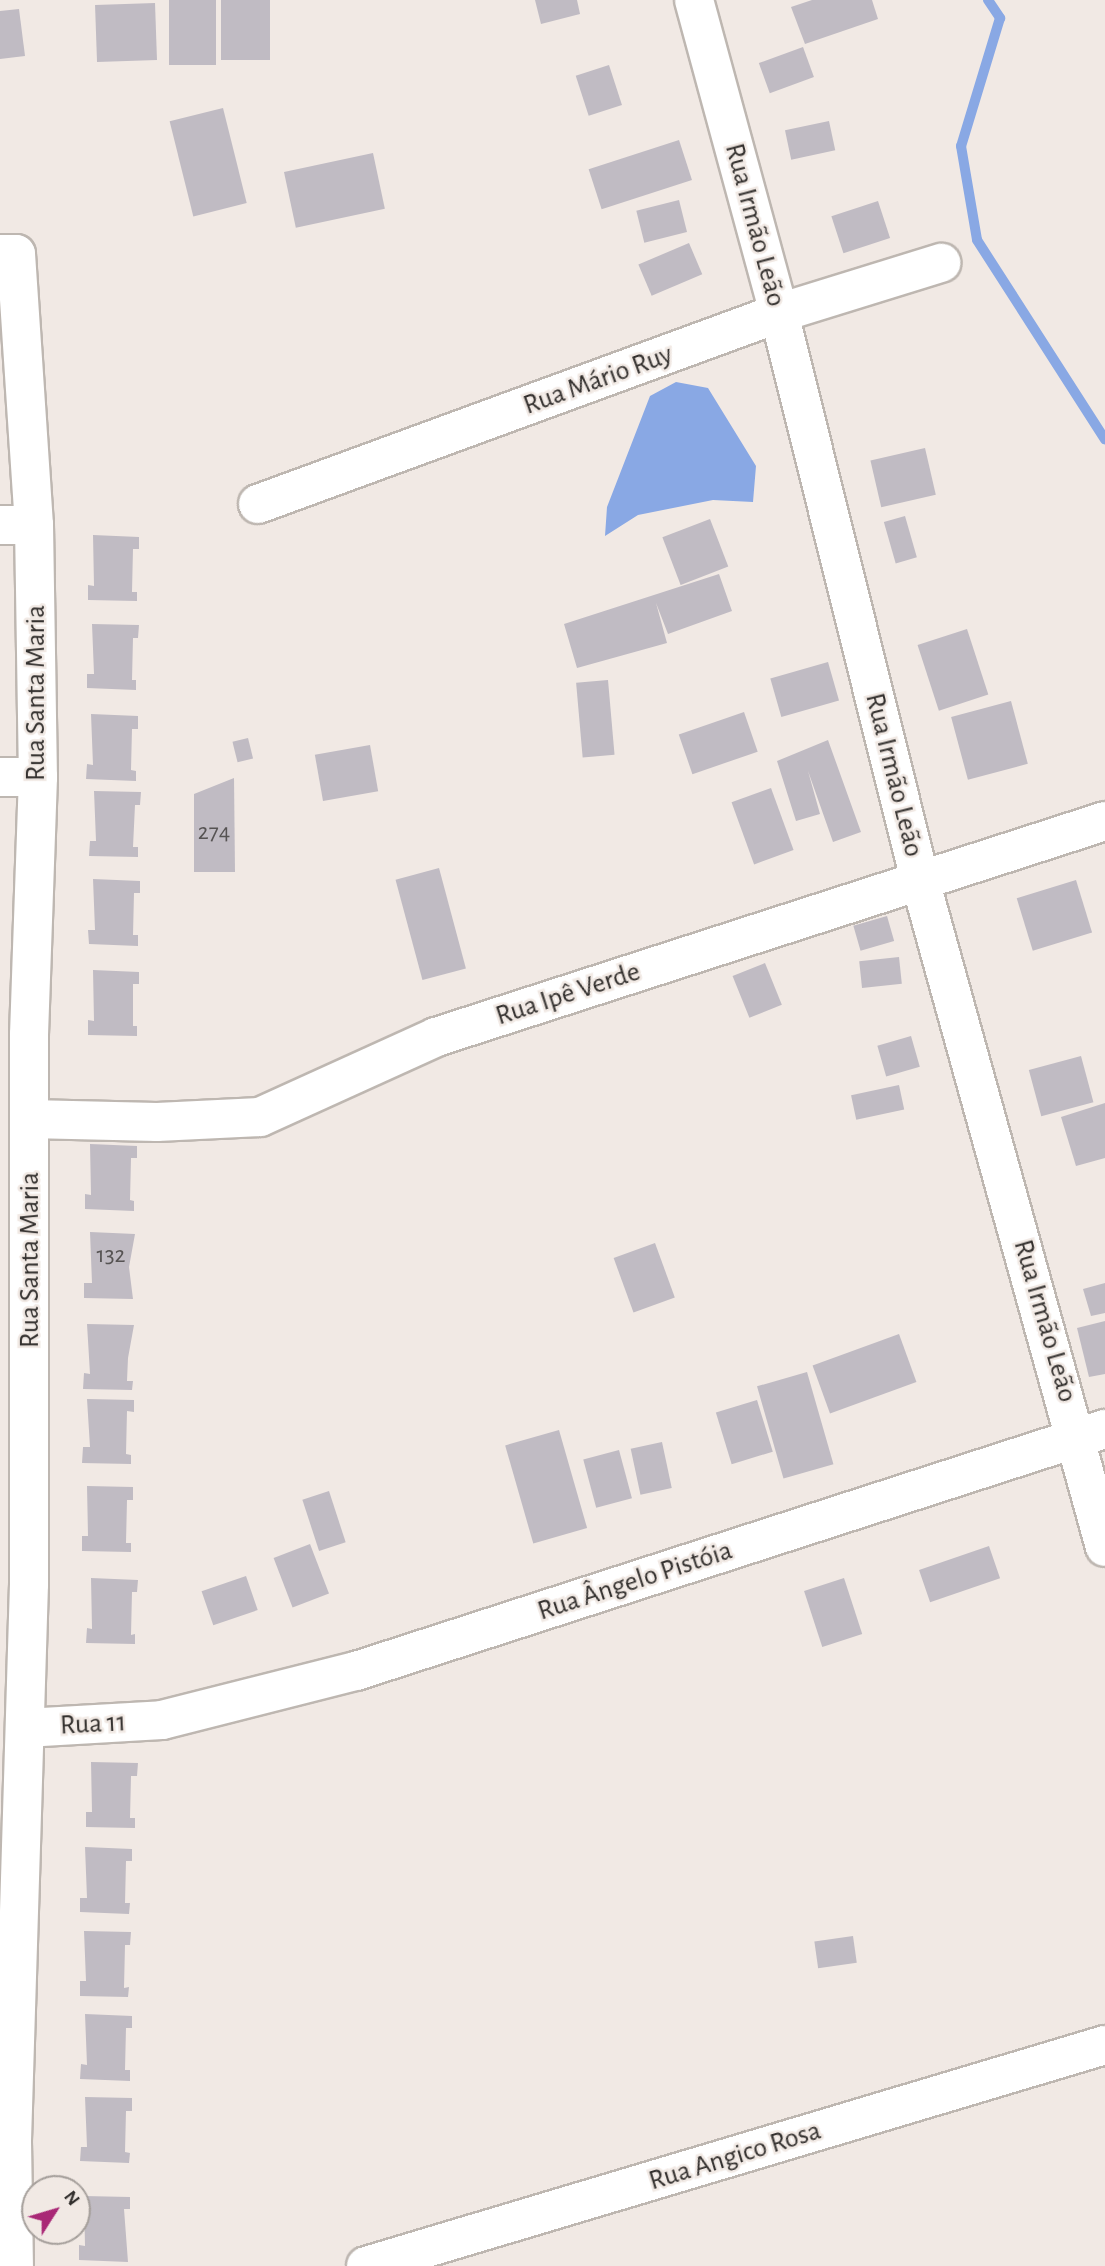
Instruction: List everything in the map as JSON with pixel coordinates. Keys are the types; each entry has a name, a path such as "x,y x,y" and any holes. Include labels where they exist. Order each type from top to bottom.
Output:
{"street":[{"name":"Rua Irmão Leão","path":"694,0 779,313 920,880 1091,1434 1105,1547"},
{"name":"Rua Santa Maria","path":"8,254 17,525 37,777 15,1035 29,1119 15,1320 15,1584 25,1728 10,1862 6,2142 14,2266"},
{"name":"Rua Mário Ruy","path":"258,504 779,313 941,263"},
{"path":"0,777 37,777"},
{"name":"Rua Ipê Verde","path":"29,1119 157,1122 260,1117 436,1037 1105,821"},
{"name":"Rua Ângelo Pistóia","path":"162,1720 356,1671 1091,1434"},
{"name":"Rua 11","path":"25,1728 162,1720"},
{"name":"Rua Angico Rosa","path":"366,2266 1105,2045"}],"water":[{"path":"676,382 708,388 756,466 753,502 713,500 638,515 605,536 607,507 650,396"}],"building":[{"path":"169,0 216,0 216,65 169,65"},
{"path":"221,0 270,0 270,60 221,60"},
{"path":"535,0 577,0 580,14 541,24"},
{"path":"812,0 872,0 878,19 805,44 791,7"},
{"path":"155,3 157,60 97,62 95,5"},
{"path":"19,9 25,56 0,59 0,11"},
{"path":"803,47 814,77 770,93 759,63"},
{"path":"609,65 622,105 589,116 576,76"},
{"path":"223,108 247,203 193,216 170,121"},
{"path":"829,121 835,150 791,160 785,130"},
{"path":"679,140 692,180 602,209 589,169"},
{"path":"373,153 385,209 296,228 284,172"},
{"path":"679,200 687,232 644,243 636,211"},
{"path":"878,201 890,238 843,253 831,216"},
{"path":"689,243 702,274 652,296 638,264"},
{"path":"925,448 936,495 881,507 870,461"},
{"path":"905,516 917,557 896,563 884,522"},
{"path":"710,519 728,567 681,585 662,537"},
{"path":"93,535 139,537 139,549 133,549 132,592 137,592 137,601 88,600 88,585 94,586"},
{"path":"719,574 732,611 668,634 656,603 667,643 577,668 564,624"},
{"path":"92,624 139,625 138,638 133,638 132,680 136,680 136,690 87,688 87,674 94,674"},
{"path":"967,629 988,695 939,711 918,645"},
{"path":"828,662 839,700 781,717 770,679"},
{"path":"608,680 615,755 583,758 576,683"},
{"path":"1011,701 1028,764 968,780 951,717"},
{"path":"744,712 758,752 692,774 679,734"},
{"path":"91,714 138,716 138,729 132,729 131,770 136,771 136,781 86,779 87,764 93,765"},
{"path":"248,738 253,758 238,762 232,742"},
{"path":"828,740 861,832 833,842 808,771 820,814 796,821 777,761"},
{"path":"370,745 378,791 323,801 315,755"},
{"path":"234,778 235,872 194,872 194,794"},
{"path":"771,788 794,850 754,864 732,802"},
{"path":"94,791 141,792 140,805 135,805 133,847 138,847 138,857 89,856 90,841 96,841"},
{"path":"439,868 466,968 422,980 396,880"},
{"path":"93,879 140,881 140,893 134,893 133,935 138,935 138,946 89,944 88,930 95,930"},
{"path":"1076,880 1092,933 1033,951 1017,898"},
{"path":"887,916 894,941 861,951 853,926"},
{"path":"899,957 902,984 862,988 859,961"},
{"path":"765,963 782,1005 749,1018 733,976"},
{"path":"93,970 139,972 139,984 133,984 133,1026 137,1026 137,1036 88,1035 88,1020 94,1021"},
{"path":"911,1036 920,1067 886,1076 877,1046"},
{"path":"1081,1056 1093,1102 1041,1116 1029,1070"},
{"path":"899,1085 904,1109 856,1120 851,1095"},
{"path":"1105,1103 1105,1158 1076,1166 1061,1117"},
{"path":"90,1144 137,1146 137,1158 131,1158 130,1200 134,1201 134,1211 85,1209 85,1194 91,1195"},
{"path":"90,1232 135,1234 129,1267 133,1299 84,1298 84,1283 92,1283"},
{"path":"655,1243 675,1298 633,1313 614,1258"},
{"path":"1105,1283 1105,1313 1091,1316 1083,1289"},
{"path":"1105,1321 1105,1374 1089,1377 1077,1328"},
{"path":"87,1324 134,1325 127,1381 133,1381 132,1390 83,1389 84,1373 90,1374"},
{"path":"899,1334 916,1382 830,1413 813,1365"},
{"path":"807,1372 833,1464 783,1479 757,1386"},
{"path":"87,1399 134,1400 134,1412 127,1411 126,1454 131,1455 131,1464 82,1463 83,1447 90,1447"},
{"path":"757,1400 773,1452 732,1464 716,1413"},
{"path":"559,1430 587,1528 533,1543 505,1445"},
{"path":"662,1442 672,1488 640,1495 631,1449"},
{"path":"619,1450 632,1498 596,1508 583,1460"},
{"path":"87,1486 133,1487 133,1500 127,1500 126,1543 131,1543 131,1552 82,1551 82,1536 88,1536"},
{"path":"329,1491 346,1542 319,1551 302,1500"},
{"path":"310,1544 329,1593 293,1607 274,1558"},
{"path":"989,1546 1000,1578 930,1602 919,1570"},
{"path":"246,1576 258,1610 213,1625 202,1591"},
{"path":"91,1578 138,1580 137,1592 132,1592 131,1635 135,1634 135,1644 86,1643 87,1628 92,1629"},
{"path":"844,1578 862,1634 822,1647 804,1591"},
{"path":"91,1762 138,1763 137,1776 131,1776 130,1818 135,1818 135,1828 86,1827 86,1812 92,1812"},
{"path":"85,1847 132,1849 132,1861 126,1861 125,1903 130,1903 129,1914 80,1912 80,1898 87,1898"},
{"path":"84,1931 131,1932 130,1945 125,1945 124,1988 129,1987 128,1997 80,1996 80,1981 86,1981"},
{"path":"853,1936 857,1963 818,1968 814,1941"},
{"path":"85,2014 132,2016 132,2028 126,2028 125,2070 130,2070 130,2081 80,2079 81,2064 87,2065"},
{"path":"85,2097 132,2098 132,2111 126,2111 125,2152 130,2153 129,2163 80,2161 81,2147 87,2147"},
{"path":"91,2196 130,2197 130,2209 124,2209 128,2262 79,2260 79,2245 91,2245"}],"waterway":[{"path":"988,0 1000,18 961,146 977,240 1105,439"}]}
